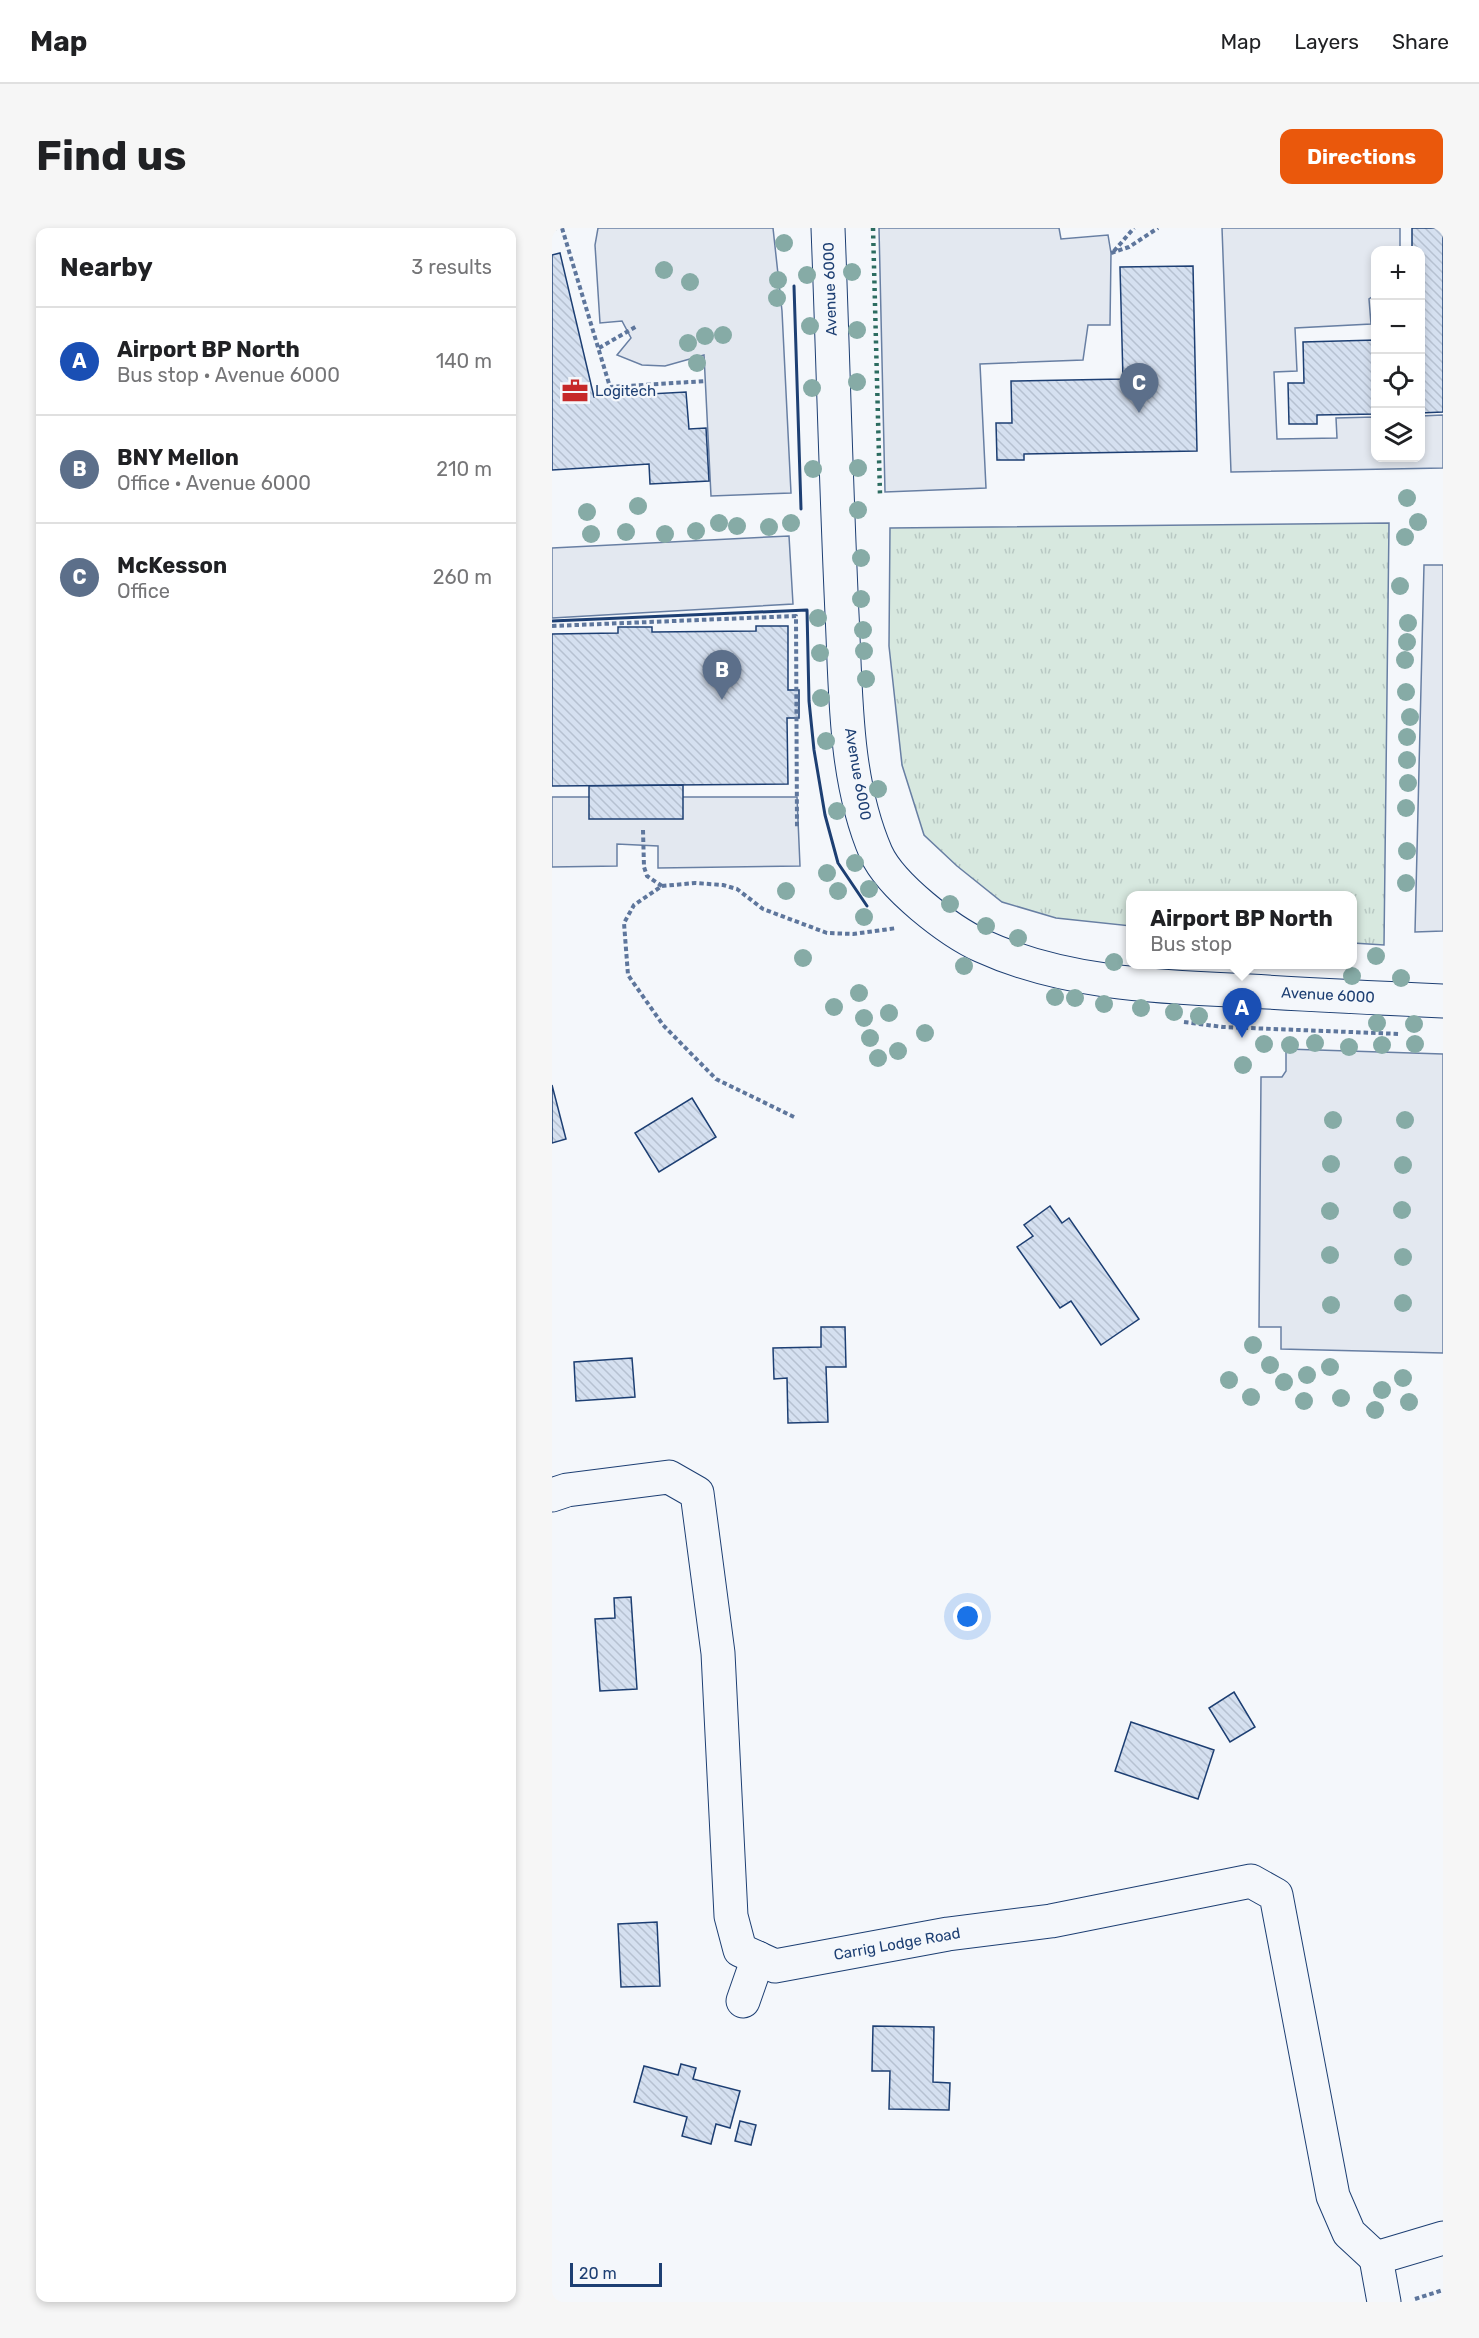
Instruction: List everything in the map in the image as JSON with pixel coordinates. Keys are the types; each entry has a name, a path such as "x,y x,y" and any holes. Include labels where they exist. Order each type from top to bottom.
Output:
{"street":[{"name":"Avenue 6000","path":"828,228 840,571 852,760 860,804 878,856 891,874 921,906 981,946 1062,973 1129,983 1195,989 1443,1001"},
{"name":"Carrig Lodge Road","path":"552,1495 567,1490 669,1477 697,1493 718,1653 731,1916 740,1950 775,1966 948,1934 1051,1921 1251,1881 1276,1895 1334,2196 1349,2233 1376,2258"},
{"path":"743,2001 758,1958"},
{"path":"1400,2301 1376,2258 1443,2238"}],"path":[{"path":"556,228 599,348 610,387 706,381"},
{"path":"1134,228 1111,253 1129,247 1158,228"},
{"path":"599,348 637,327"},
{"path":"552,626 796,616 797,829"},
{"path":"643,830 644,867 647,876 662,886"},
{"path":"794,1117 766,1106 716,1079 663,1025 628,975 624,923 634,904 662,886 695,883 723,885 737,889 763,909 827,933 852,934 897,927"},
{"path":"1400,2301 1443,2290"}],"green space":[{"path":"1389,523 1384,945 1357,943 1357,891 1126,891 1126,925 1056,918 1002,902 957,866 924,835 902,765 889,646 890,528"}],"shaded area":[{"path":"598,228 773,228 782,311 791,493 711,496 704,355 665,366 642,365 617,355 631,338 622,321 600,323 595,245"},
{"path":"879,228 1059,228 1061,239 1108,235 1111,253 1110,325 1088,325 1083,360 980,364 986,488 885,492"},
{"path":"1222,228 1400,228 1400,246 1371,246 1371,298 1369,299 1371,324 1295,328 1297,371 1274,372 1277,439 1337,438 1336,418 1371,417 1371,462 1425,462 1425,416 1443,415 1443,468 1231,472"},
{"path":"789,536 793,604 552,618 552,548"},
{"path":"1424,565 1443,565 1443,931 1415,932"},
{"path":"552,797 797,797 800,866 658,868 658,846 617,844 617,866 552,867"},
{"path":"1286,1049 1443,1054 1443,1353 1281,1349 1281,1327 1259,1327 1261,1077 1282,1077 1286,1071"}],"building":[{"path":"1412,228 1443,228 1443,412 1425,413 1425,246 1412,246"},
{"path":"560,253 594,397 686,392 689,429 706,428 709,481 650,484 649,464 552,470 552,255"},
{"path":"1193,266 1197,451 1024,454 1024,460 997,460 996,423 1012,423 1011,381 1123,379 1120,267"},
{"path":"1371,340 1371,414 1317,415 1317,424 1289,424 1288,383 1304,383 1303,342"},
{"path":"756,626 788,626 788,690 799,690 799,718 787,718 788,784 552,786 552,634 618,633 618,627 652,627 652,632 756,631"},
{"path":"683,785 683,819 589,819 589,786"},
{"path":"552,1085 566,1139 552,1143"},
{"path":"692,1098 716,1137 659,1172 635,1133"},
{"path":"1050,1206 1062,1223 1069,1218 1139,1319 1101,1345 1071,1301 1060,1308 1017,1247 1033,1236 1024,1225"},
{"path":"821,1327 845,1327 846,1367 826,1367 828,1422 788,1423 787,1378 774,1379 773,1348 821,1347"},
{"path":"632,1358 635,1397 576,1401 574,1362"},
{"path":"631,1597 637,1689 600,1691 595,1619 615,1618 614,1598"},
{"path":"1234,1692 1255,1727 1230,1742 1209,1708"},
{"path":"1131,1722 1214,1750 1198,1799 1115,1771"},
{"path":"657,1922 660,1986 621,1987 618,1924"},
{"path":"873,2026 934,2027 933,2082 950,2083 949,2110 889,2109 890,2071 872,2071"},
{"path":"681,2064 696,2068 693,2079 740,2091 730,2128 716,2124 711,2144 682,2136 687,2117 634,2102 644,2066 678,2075"},
{"path":"740,2121 756,2125 751,2145 735,2141"}],"hedge":[{"path":"873,228 880,495"}],"wall":[{"path":"794,286 801,509"},
{"path":"552,621 807,610 809,701 814,750 825,815 838,863 867,906"}],"place":[{"name":"Logitech","path":"575,391"},
{"name":"McKesson","path":"1139,413"},
{"name":"BNY Mellon","path":"722,700"},
{"name":"Airport BP North","path":"1242,1038"}]}
